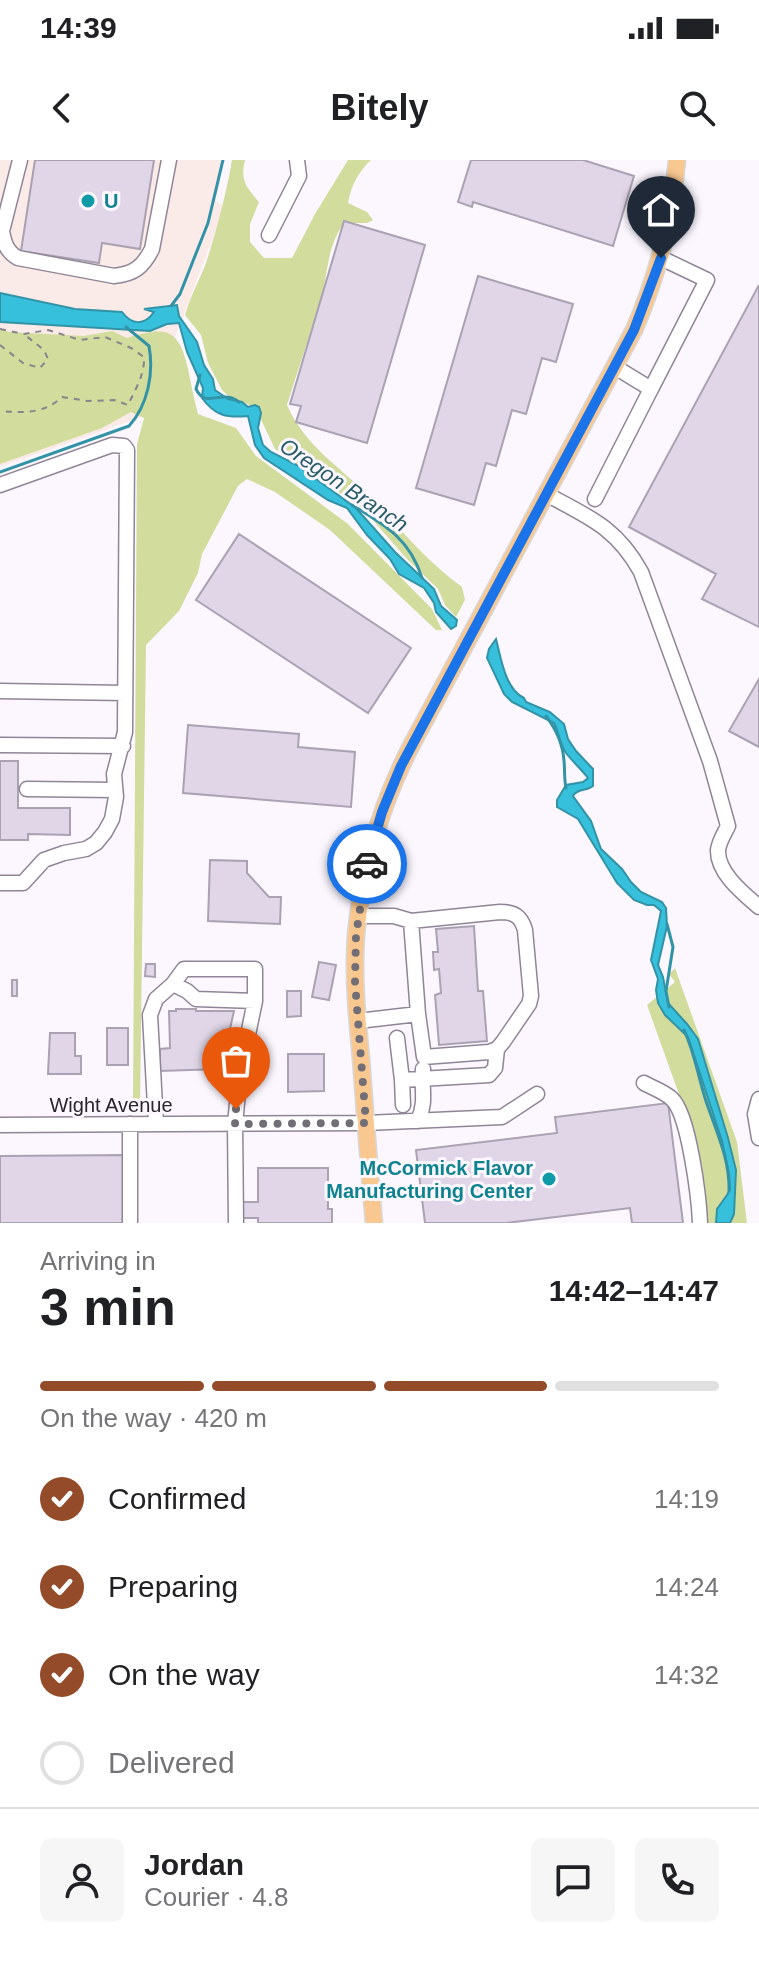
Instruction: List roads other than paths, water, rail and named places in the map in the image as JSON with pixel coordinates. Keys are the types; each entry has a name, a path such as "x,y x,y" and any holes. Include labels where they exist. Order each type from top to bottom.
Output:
{"main road":[{"path":"374,1223 355,969 358,916 374,838 401,766 645,306 661,258 674,195 677,160"}],"street":[{"path":"20,160 2,231 4,243 11,254 18,258 114,276 137,269 148,258 169,160"},
{"path":"269,235 299,176 297,160"},
{"path":"595,499 707,280 661,258"},
{"path":"615,367 651,389"},
{"path":"0,485 112,445 124,446 127,450 123,746 114,774 116,797 112,819 96,843 86,849 44,860 23,883 0,883"},
{"path":"546,494 608,529 632,556 641,572 714,774 728,826 719,846 722,867 759,907"},
{"path":"0,691 125,693"},
{"path":"0,745 123,746"},
{"path":"27,789 115,790"},
{"path":"358,916 394,916 411,921 512,912 522,921 531,996 526,1011 503,1042 489,1052 423,1050"},
{"path":"411,921 423,1050 424,1099 418,1121"},
{"path":"156,1124 150,1015 156,999 184,969 255,969 255,1001 240,1073 235,1124 236,1223"},
{"path":"173,984 196,999 255,1001"},
{"path":"358,1021 418,1014"},
{"path":"396,1017 411,1028 423,1050"},
{"path":"397,1038 403,1105"},
{"path":"402,1080 489,1075 495,1068 497,1049"},
{"path":"644,1083 674,1100 681,1114 696,1182 700,1223"},
{"name":"Wight Avenue","path":"0,1125 366,1123 502,1117 537,1094"},
{"path":"759,1099 755,1114 759,1138"},
{"path":"130,1124 130,1223"}],"water":[{"path":"0,293 75,309 122,312 138,322 146,320 154,312 144,309 177,305 179,316 197,342 215,390 248,407 259,407 258,428 263,445 297,465 356,508 395,552 434,589 441,606 457,620 456,626 451,629 436,612 424,588 399,574 347,508 328,500 264,458 255,445 248,416 222,414 207,404 202,398 203,388 187,352 179,323 150,331 0,322"},
{"path":"496,639 512,688 526,702 550,712 564,724 568,739 593,769 593,786 573,796 591,821 601,849 641,892 662,902 666,908 667,926 658,965 668,1003 698,1039 728,1138 736,1170 734,1214 730,1223 716,1223 717,1209 730,1189 729,1174 722,1141 688,1037 665,1015 658,1003 658,979 651,960 661,911 654,905 634,900 617,883 578,819 557,807 557,800 566,785 588,778 566,753 554,723 512,702 504,694 487,658"}],"waterway":[{"path":"171,306 180,294 208,223 223,160"},
{"path":"0,472 129,426 136,418 150,378 149,346 126,327"},
{"name":"Oregon Branch","path":"200,375 196,389 202,397 228,397 239,402"},
{"name":"Oregon Branch","path":"352,505 395,534 411,553 422,578"},
{"name":"Oregon Branch","path":"546,716 562,749 566,788"},
{"name":"Oregon Branch","path":"667,924 673,947 666,991 669,1007"},
{"name":"Oregon Branch","path":"684,1030 725,1156 729,1191"}],"place":[{"name":"U","path":"88,201"},
{"name":"McCormick Flavor Manufacturing Center","path":"549,1179"}]}
